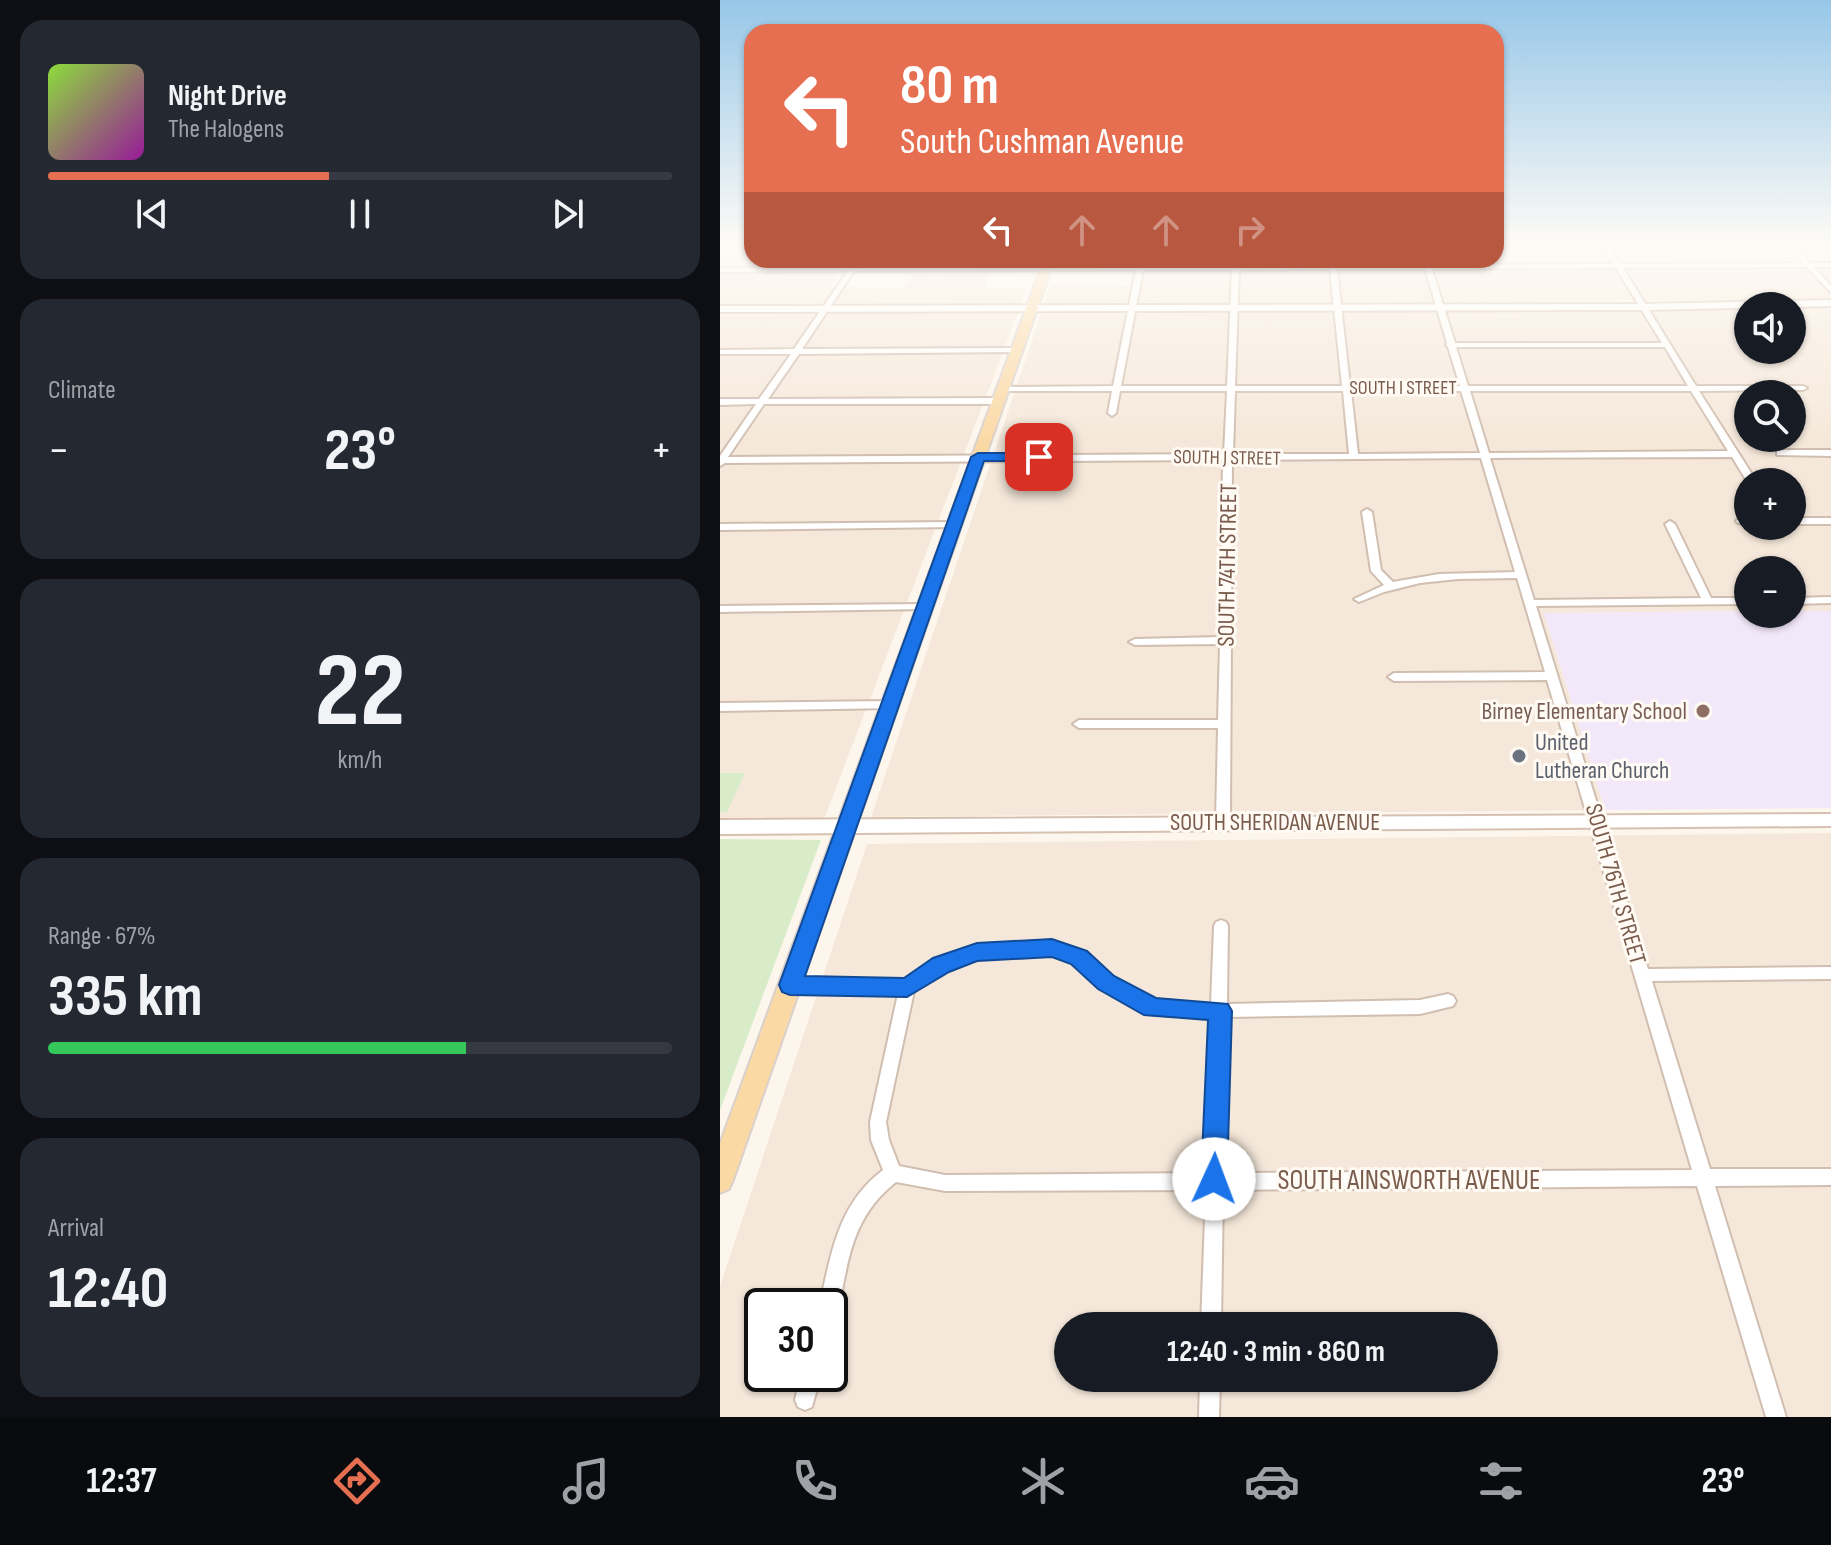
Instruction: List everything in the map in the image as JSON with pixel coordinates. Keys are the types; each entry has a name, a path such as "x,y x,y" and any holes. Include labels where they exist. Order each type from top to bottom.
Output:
{"main road":[{"path":"720,1180 1030,311"},
{"name":"SOUTH SHERIDAN AVENUE","path":"720,827 1831,820"}],"street":[{"path":"721,461 825,311"},
{"path":"1112,413 1131,311"},
{"name":"SOUTH 74TH STREET","path":"1223,822 1228,456 1234,311"},
{"path":"1336,311 1354,457"},
{"name":"SOUTH 76TH STREET","path":"1440,311 1598,822 1776,1417"},
{"path":"1646,311 1743,468"},
{"path":"1450,345 1667,345"},
{"path":"720,352 1017,350"},
{"name":"SOUTH I STREET","path":"720,402 1001,395 1117,388 1734,388"},
{"path":"1780,453 1831,453"},
{"name":"SOUTH J STREET","path":"721,461 1734,454"},
{"path":"1367,512 1376,571 1390,585"},
{"path":"1806,521 1831,521"},
{"path":"1670,524 1708,602"},
{"path":"720,527 954,525"},
{"path":"1359,599 1390,585 1429,577 1522,575"},
{"path":"1806,601 1831,600"},
{"path":"1531,603 1734,601"},
{"path":"720,609 924,607"},
{"path":"1135,642 1226,640"},
{"path":"1394,677 1553,676"},
{"path":"720,707 890,705"},
{"path":"1079,724 1224,724"},
{"path":"1211,1312 1221,926"},
{"path":"790,985 907,988 941,965 977,952 1052,948 1079,958 1106,982 1152,1008 1220,1011 1420,1007 1448,1001"},
{"path":"1642,975 1831,973"},
{"path":"834,1288 850,1225 870,1191 893,1173 880,1140 878,1122 907,988"},
{"name":"SOUTH AINSWORTH AVENUE","path":"893,1173 945,1183 1831,1177"},
{"path":"805,1400 807,1392"},
{"path":"1209,1417 1210,1392"}],"shaded area":[{"path":"1734,311 1734,364 1806,364 1806,311 1831,311 1831,611 1806,611 1806,556 1734,556 1734,611 1544,613 1605,810 871,817 1041,314"},
{"path":"1018,313 824,819 720,819 720,315"},
{"name":"Birney Elementary School","path":"1734,611 1734,628 1806,628 1806,611 1831,611 1831,808 1605,810 1544,613"},
{"path":"1831,833 1831,1417 720,1417 720,1286 867,844"}],"green space":[{"path":"720,773 745,773 727,812 720,812"},
{"path":"720,839 821,840 720,1110"}],"place":[{"name":"Birney Elementary School","path":"1703,711"},
{"name":"United Lutheran Church","path":"1519,756"}],"route":[{"path":"1039,457 978,457 790,985 907,988 925,974 962,956 997,949 1052,948 1070,952 1106,982 1152,1008 1220,1011 1214,1179"}]}
